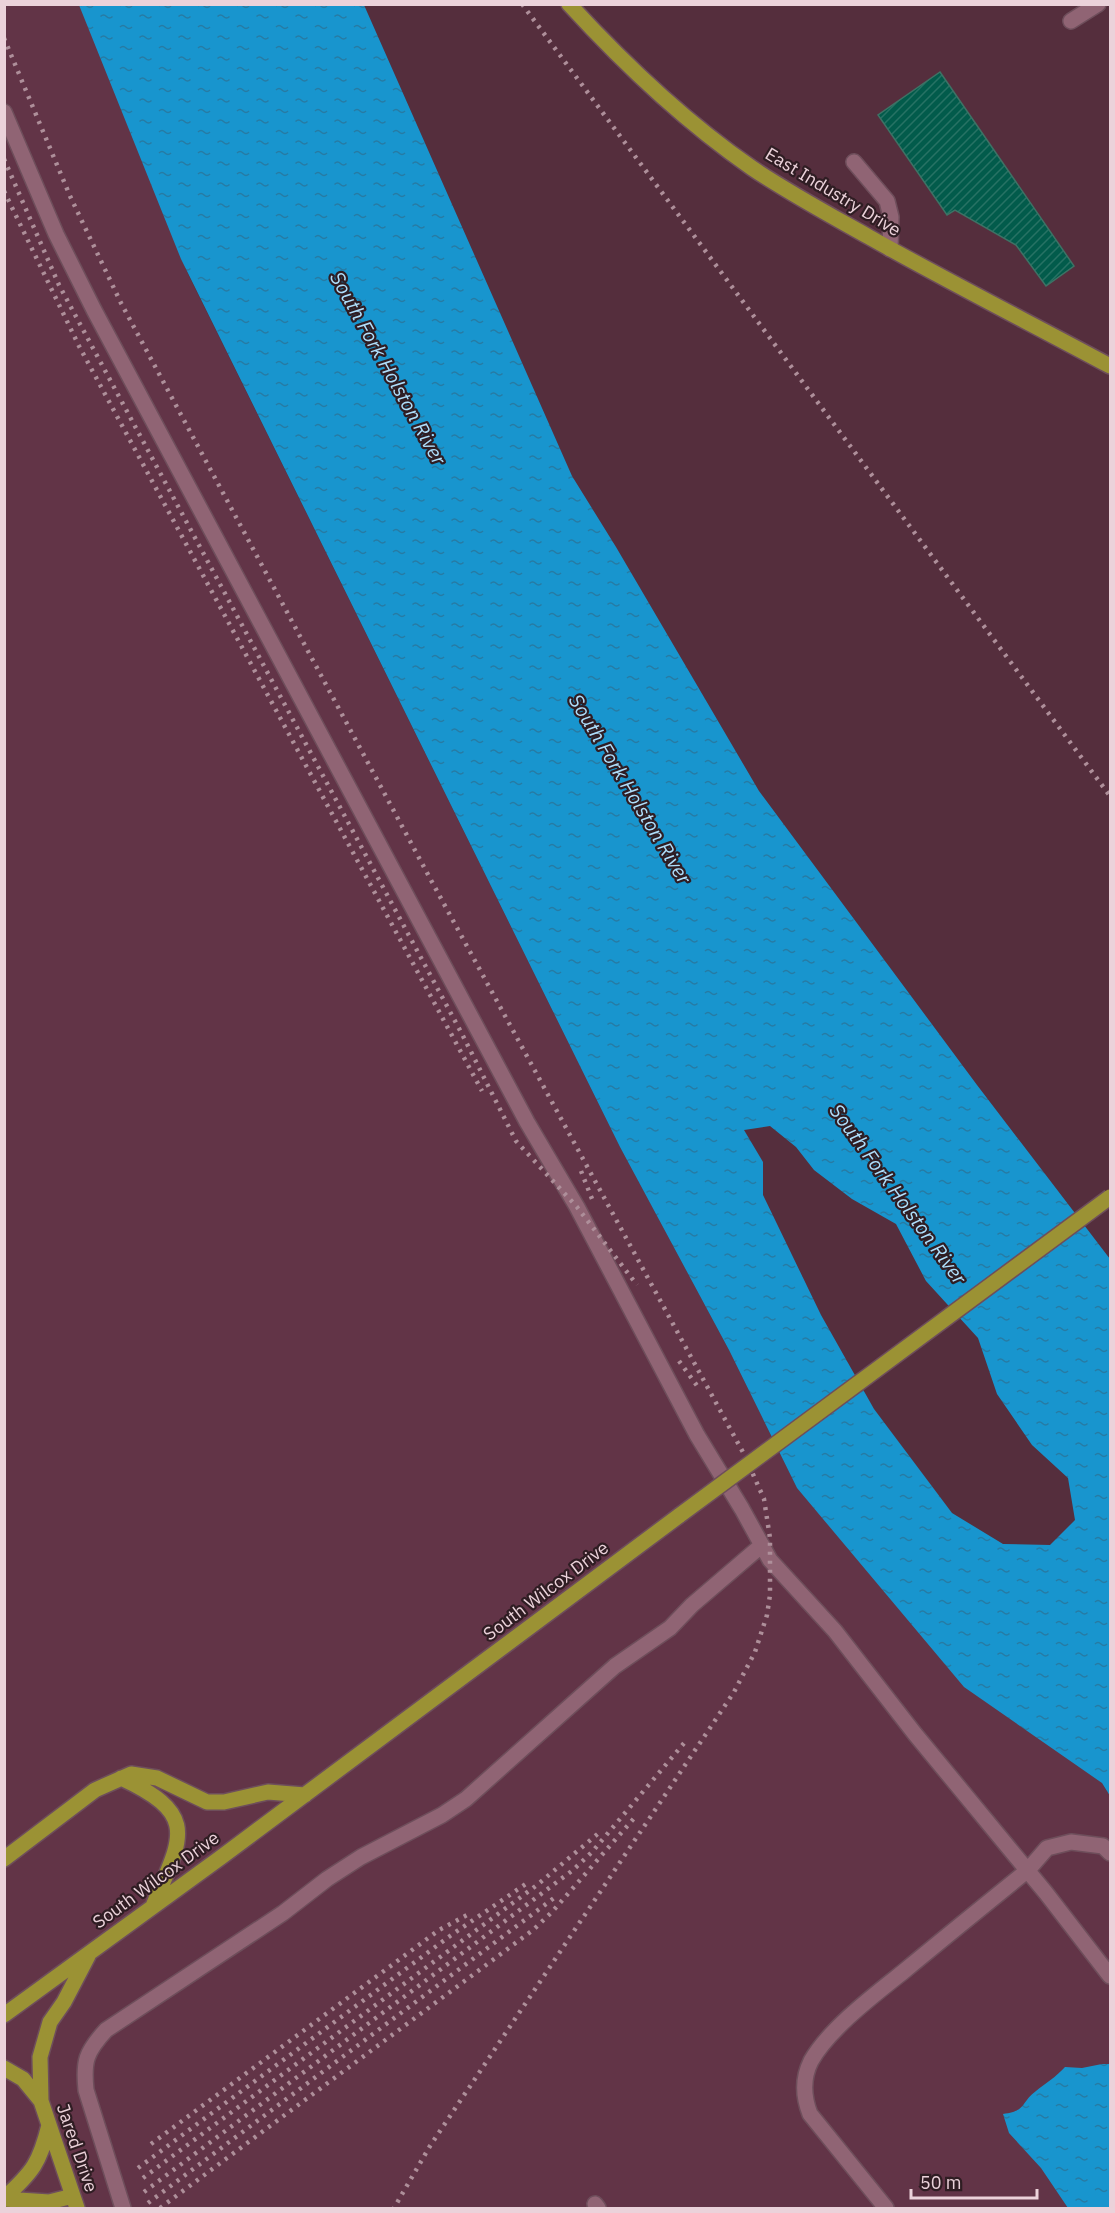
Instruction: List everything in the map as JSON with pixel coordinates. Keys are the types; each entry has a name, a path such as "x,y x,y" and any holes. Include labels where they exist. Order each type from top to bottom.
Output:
{"main road":[{"name":"East Industry Drive","path":"569,4 614,54 655,93 752,168 890,249 1108,362"},
{"name":"South Wilcox Drive","path":"4,2015 305,1795 1110,1197"},
{"path":"4,1859 95,1790 131,1774 157,1778 207,1802 224,1802 268,1792 305,1795"},
{"path":"121,1778 148,1791 165,1804 175,1819 179,1836 175,1853 153,1907"},
{"path":"41,2101 40,2057 43,2040 50,2022 64,2002 89,1954"},
{"path":"4,2068 23,2079 41,2101"},
{"name":"Jared Drive","path":"41,2101 75,2202"},
{"path":"4,2199 27,2178 43,2151 49,2125"},
{"path":"4,2199 75,2202"},
{"path":"4,2199 18,2208"}],"street":[{"path":"1071,21 1098,4"},
{"path":"4,112 56,234 94,310 527,1122 577,1207 697,1436 770,1560 835,1631 915,1734 1028,1870 1110,1976"},
{"path":"854,162 887,201 891,217 890,249"},
{"path":"123,2208 89,2101 84,2073 85,2061 92,2046 106,2030 135,2014 352,1863 442,1815 466,1799 615,1666 670,1628 762,1545"},
{"path":"886,2208 810,2114 804,2098 804,2083 810,2062 856,2009 1028,1870 1047,1848 1071,1842 1103,1846 1110,1853"}],"shaded area":[{"path":"80,4 188,274 620,1147 729,1350 797,1488 1102,1783 1110,1796 1110,2208 5,2208 4,5"}],"water":[{"name":"South Fork Holston River","path":"79,5 364,5 572,476 759,791 977,1085 1110,1259 1110,1796 1102,1783 964,1687 797,1488 729,1350 620,1147 181,259","holes":["770,1126 796,1147 814,1170 852,1199 896,1224 926,1281 978,1338 997,1394 1032,1445 1068,1478 1075,1520 1050,1545 1003,1544 952,1513 874,1409 821,1315 763,1195 763,1162 744,1130"]},
{"path":"1110,2064 1110,2208 1068,2208 1041,2168 1009,2133 1003,2114 1020,2109 1031,2095 1065,2067 1082,2068"}],"building":[{"path":"940,72 1074,266 1046,286 1016,245 955,210 947,215 878,115"}],"railway":[{"path":"522,4 1110,796"},
{"path":"4,38 70,196 121,303 432,882 745,1456 764,1499 770,1538 770,1595 767,1615 755,1652 734,1692 430,2146 394,2208"},
{"path":"4,159 59,285 462,1034 516,1141 577,1207 637,1285"},
{"path":"4,191 79,346 482,1091"},
{"path":"581,1171 594,1204"},
{"path":"679,1361 698,1387"},
{"path":"144,2192 573,1870 592,1852 685,1742"},
{"path":"160,2208 533,1930 552,1912 636,1816"},
{"path":"143,2178 537,1885 600,1832"},
{"path":"138,2168 450,1936 530,1881"},
{"path":"148,2203 558,1895"},
{"path":"151,2144 439,1930 467,1915"}]}
